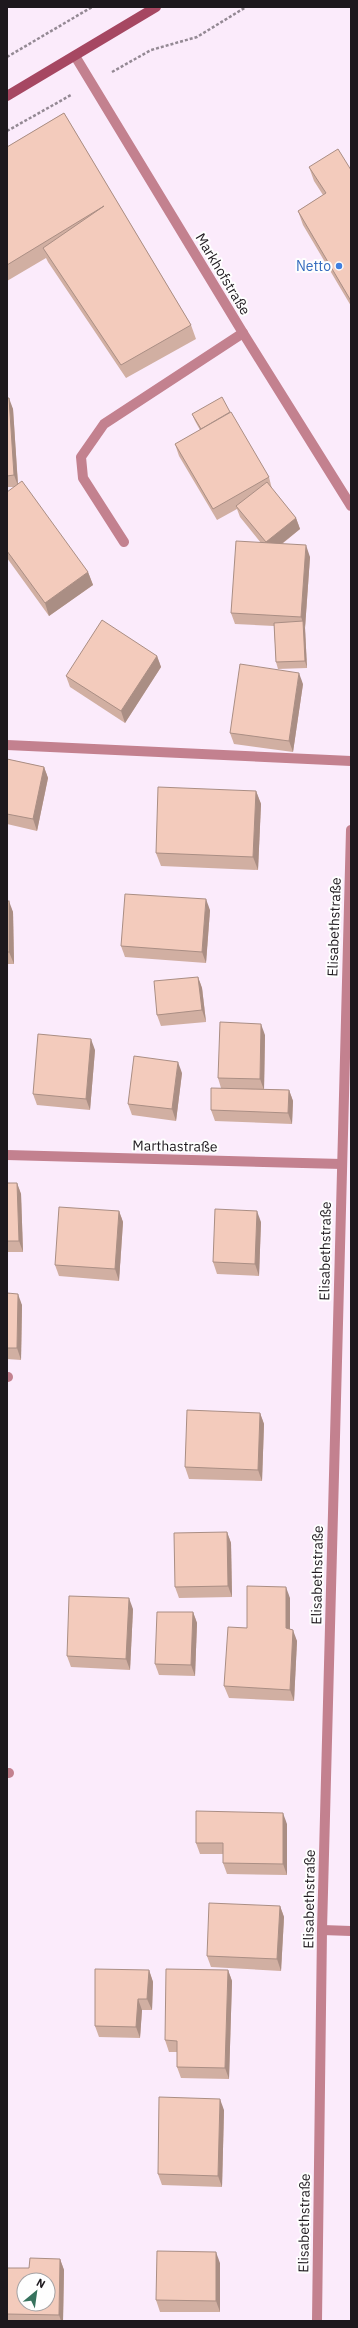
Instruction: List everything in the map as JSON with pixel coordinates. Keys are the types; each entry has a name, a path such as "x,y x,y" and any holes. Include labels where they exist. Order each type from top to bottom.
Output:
{"street":[{"path":"7,96 156,7"},
{"name":"Markhofstraße","path":"74,56 243,333 351,506"},
{"path":"124,542 83,478 81,457 104,424 243,333"},
{"path":"7,745 351,761"},
{"name":"Elisabethstraße","path":"317,2321 322,1930 351,830"},
{"name":"Marthastraße","path":"7,1155 342,1164"},
{"path":"322,1930 351,1931"}],"path":[{"path":"7,57 92,7"},
{"path":"7,132 58,101 91,85 151,50 197,37 246,7"}],"building":[{"path":"64,113 191,325 121,365 43,248 104,206 7,265 7,147"},
{"name":"Netto","path":"338,149 351,170 351,301 298,211 326,193 309,167"},
{"path":"222,397 230,412 201,429 192,414"},
{"path":"7,398 9,398 14,475 7,476"},
{"path":"231,412 269,477 213,509 175,444"},
{"path":"22,481 88,572 45,603 7,551 7,492"},
{"path":"267,482 296,518 266,542 236,506"},
{"path":"236,541 306,545 301,617 231,613"},
{"path":"102,620 157,656 121,711 66,676"},
{"path":"303,621 305,661 276,662 274,623"},
{"path":"240,664 299,673 289,741 230,733"},
{"path":"7,759 44,767 33,819 7,814"},
{"path":"158,787 256,791 253,857 156,853"},
{"path":"125,894 206,899 202,952 121,946"},
{"path":"7,901 9,901 9,952 7,952"},
{"path":"198,977 202,1010 157,1015 154,981"},
{"path":"220,1022 261,1024 260,1079 218,1078"},
{"path":"38,1034 91,1039 86,1099 33,1094"},
{"path":"134,1056 178,1062 172,1109 128,1104"},
{"path":"211,1088 289,1090 288,1113 211,1110"},
{"path":"7,1183 17,1183 19,1241 7,1241"},
{"path":"59,1207 119,1211 115,1269 55,1265"},
{"path":"215,1209 257,1211 255,1264 213,1262"},
{"path":"7,1293 18,1294 17,1348 7,1348"},
{"path":"187,1410 260,1413 258,1470 185,1467"},
{"path":"227,1532 228,1586 175,1587 174,1533"},
{"path":"247,1586 286,1587 286,1628 293,1630 290,1690 224,1686 228,1627 247,1628"},
{"path":"69,1596 129,1598 126,1659 67,1656"},
{"path":"157,1612 193,1612 191,1665 155,1664"},
{"path":"196,1811 283,1813 283,1864 223,1863 223,1843 196,1843"},
{"path":"209,1903 280,1906 277,1959 207,1956"},
{"path":"95,1969 149,1970 147,1999 138,1999 136,2027 95,2026"},
{"path":"166,1969 228,1970 225,2068 177,2067 177,2041 165,2040"},
{"path":"159,2097 220,2099 218,2176 158,2174"},
{"path":"157,2251 216,2252 216,2301 156,2300"},
{"path":"30,2258 60,2259 59,2315 7,2314 7,2268 29,2268"}],"place":[{"name":"Netto","path":"339,266"}]}
